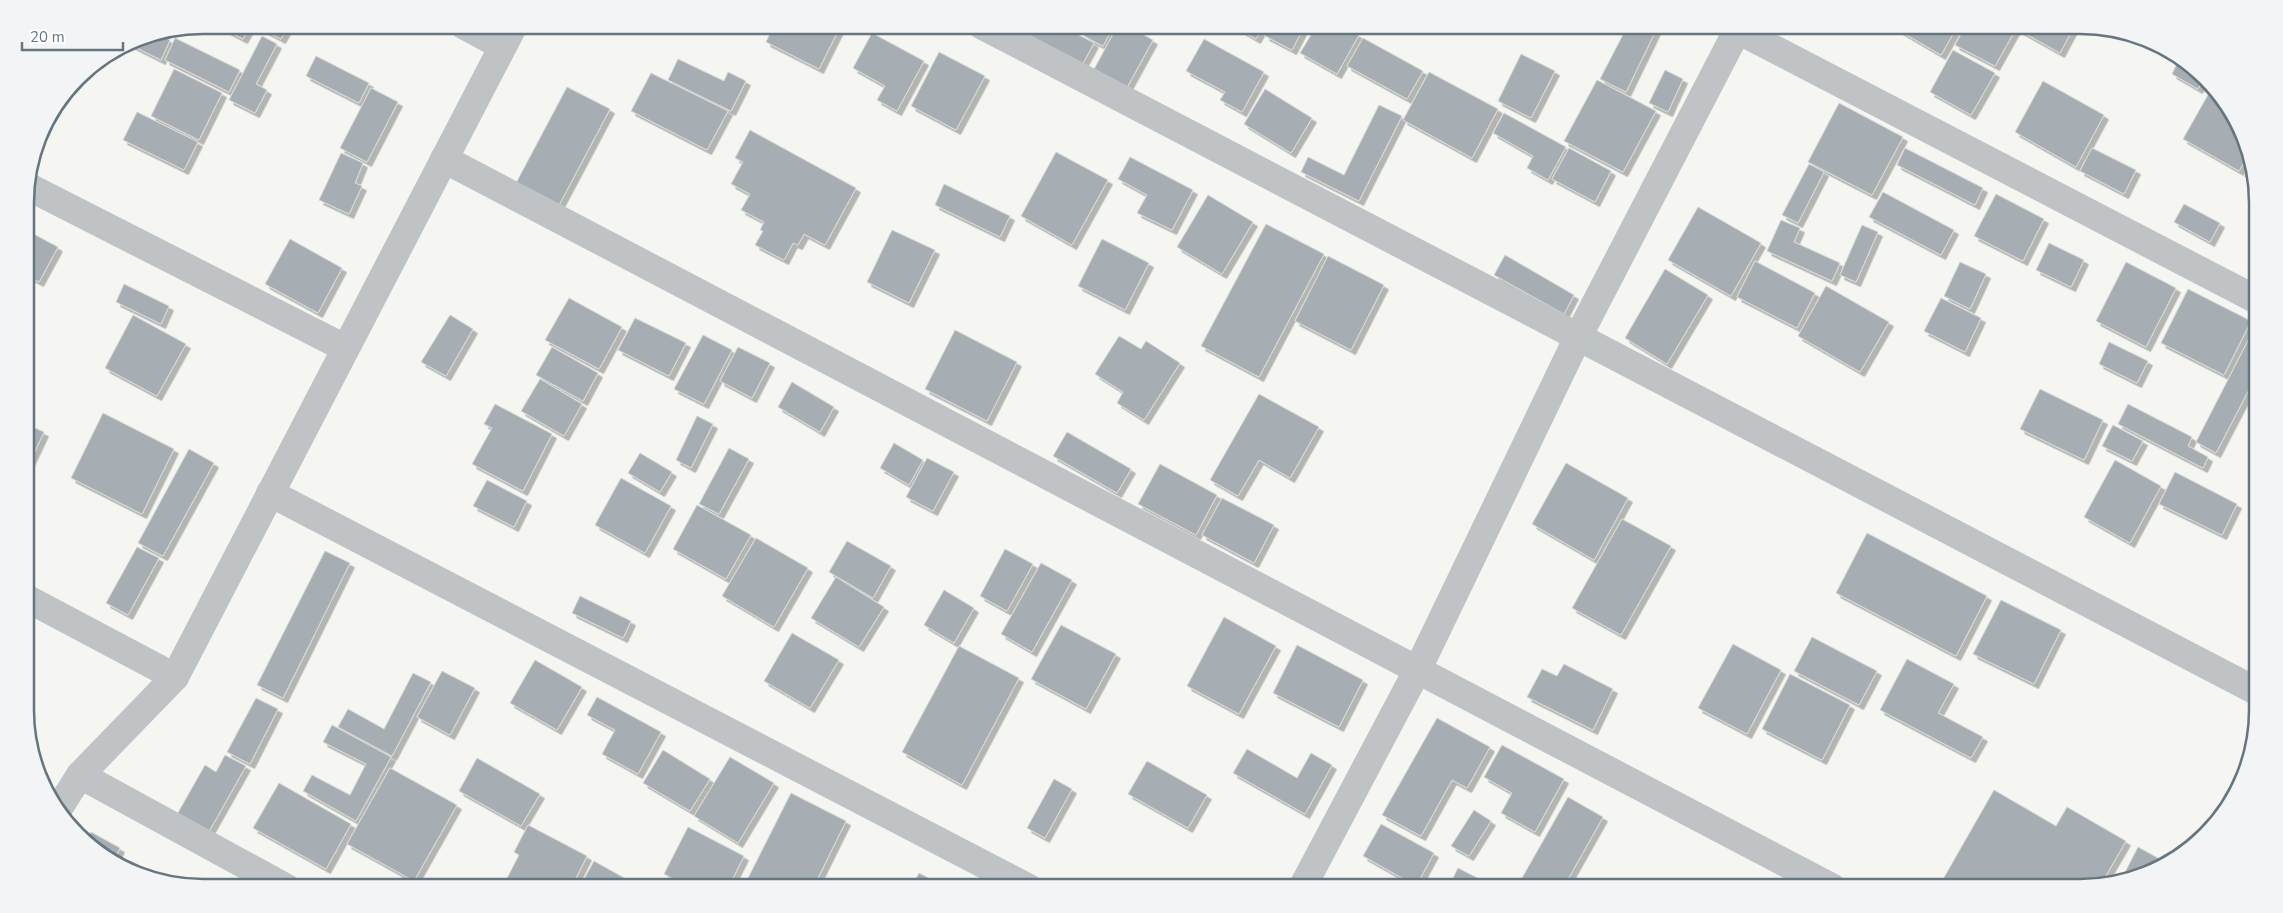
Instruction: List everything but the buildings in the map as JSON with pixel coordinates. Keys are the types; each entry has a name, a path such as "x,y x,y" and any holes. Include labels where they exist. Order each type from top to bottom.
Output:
{"street":[{"path":"998,34 2249,687"},
{"path":"1307,879 1418,669 1578,337 1731,34"},
{"path":"1748,34 2249,296"},
{"path":"62,804 80,776 174,676 508,36"},
{"path":"444,159 1816,879"},
{"path":"34,190 345,348"},
{"path":"270,492 1012,879"},
{"path":"34,602 174,676"},
{"path":"80,776 270,879"}]}
